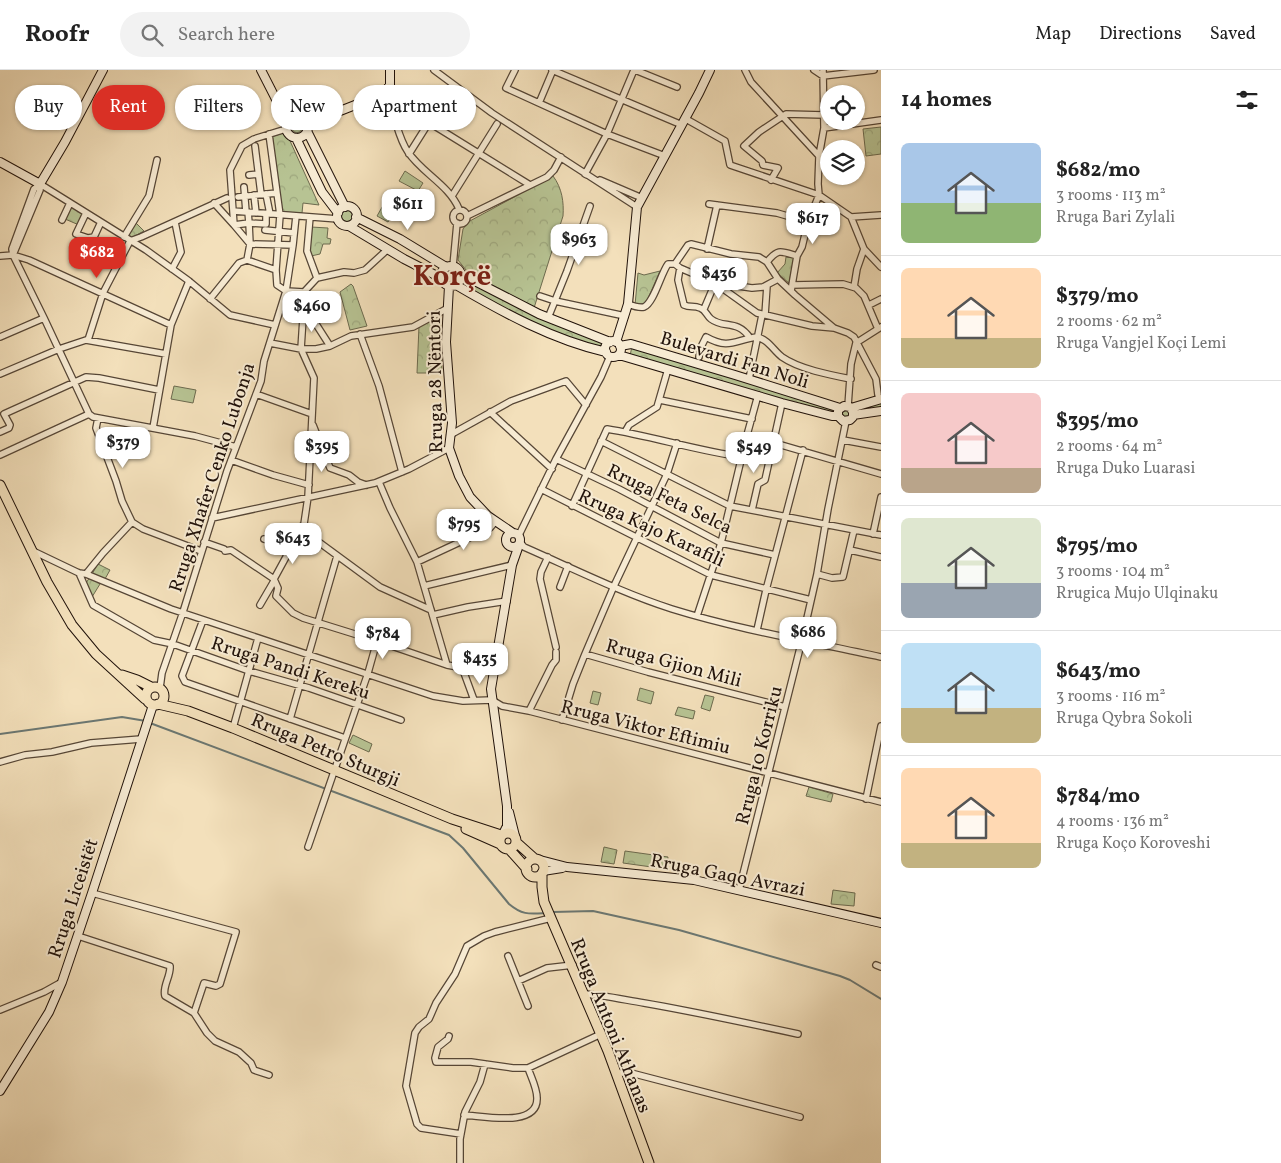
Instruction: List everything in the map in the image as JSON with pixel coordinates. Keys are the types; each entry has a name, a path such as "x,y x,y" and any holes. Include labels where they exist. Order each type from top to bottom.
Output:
{"main road":[{"path":"0,162 40,184 65,142 103,70"},
{"path":"261,70 271,90"},
{"path":"390,70 390,85"},
{"path":"616,343 628,304 637,207 684,122 710,70"},
{"path":"288,130 288,134 296,138 322,192 344,226 349,226 441,278 444,283 533,327 613,357 619,355 621,350 616,343"},
{"path":"296,138 302,136 306,130"},
{"path":"308,130 345,207"},
{"path":"338,216 345,207"},
{"path":"345,207 353,209 356,217 458,269 461,274 460,281 453,286"},
{"path":"349,226 356,217"},
{"path":"441,278 442,272 450,266"},
{"name":"Bulevardi Fan Noli","path":"461,274 548,318 616,343 631,344 750,379 839,412"},
{"name":"Rruga 28 Nëntori","path":"453,286 448,308 446,342 452,423 449,448 452,463 464,487 478,506 495,522 518,539 491,689 507,806 507,826 501,838"},
{"path":"608,354 606,346 616,343"},
{"name":"Bulevardi Fan Noli","path":"619,355 832,416 844,406 851,410 881,410"},
{"path":"846,422 850,420 851,410 880,397"},
{"name":"Bulevardi Fan Noli","path":"839,412 839,419 846,422"},
{"path":"0,485 31,550 72,625 96,654 152,705"},
{"name":"Rruga 28 Nëntori","path":"495,522 507,543 512,565"},
{"path":"507,536 518,539 515,547 507,543 507,536"},
{"name":"Rruga Petro Sturgji","path":"120,675 157,689 188,711"},
{"path":"157,689 163,701 152,705 146,692 157,689"},
{"name":"Rruga Petro Sturgji","path":"152,705 188,711 233,728 501,838"},
{"name":"Rruga Liceistët","path":"0,1091 49,1012 62,982 152,705"},
{"name":"Rruga 28 Nëntori","path":"507,806 513,822 516,841"},
{"path":"516,841 514,847 509,849 504,848 501,838 511,833 516,841 544,866 543,872 536,876 529,872 529,862 537,860"},
{"name":"Rruga Antoni Athanas","path":"509,849 529,872 544,901 601,1034 650,1163"},
{"name":"Rruga Gaqo Avrazi","path":"537,860 567,868 673,877 881,922"},
{"name":"Rruga Gaqo Avrazi","path":"543,872 567,868"},
{"name":"Rruga Antoni Athanas","path":"543,872 541,879 544,901"}],"street":[{"path":"434,70 492,114 637,207"},
{"path":"515,70 506,88 607,134 665,156"},
{"path":"539,103 552,70 684,122 725,141 730,166 819,195 851,217 864,249 881,267"},
{"path":"585,174 607,134 634,70 677,87"},
{"path":"745,70 751,82 819,156"},
{"path":"814,70 823,73 874,70"},
{"path":"770,180 778,168 763,165 762,161 744,146 759,132 783,116 791,113 820,115"},
{"path":"865,122 881,120"},
{"path":"452,196 497,124"},
{"path":"409,154 426,127 430,125 500,165 506,171 530,185"},
{"path":"234,225 230,170 242,146 277,130"},
{"path":"399,130 409,154 452,196 459,210"},
{"path":"791,288 797,256 802,247 808,222 819,195 819,156 824,130"},
{"path":"269,134 280,215 276,270 277,285 286,290 304,292"},
{"path":"255,146 258,174 268,214 265,244"},
{"path":"457,223 464,222 467,216 551,174 561,157"},
{"path":"124,237 149,196 157,160"},
{"path":"249,175 258,174"},
{"path":"585,174 642,198"},
{"path":"40,184 172,268 230,314 275,325"},
{"path":"40,184 40,190 14,255 88,414 98,418 236,447"},
{"path":"244,187 241,196 247,212 250,244 247,260"},
{"path":"241,196 277,193"},
{"path":"254,195 256,213"},
{"path":"130,240 141,238 227,198"},
{"path":"62,220 70,203"},
{"path":"214,203 250,244 293,245"},
{"path":"709,204 777,214 808,222"},
{"path":"707,249 717,204"},
{"path":"548,318 556,301 590,206"},
{"path":"233,211 310,217 338,216"},
{"path":"457,223 452,217 454,212 464,211 467,216"},
{"path":"86,213 76,234 88,238 94,237"},
{"path":"851,217 881,214"},
{"name":"Rruga Xhafer Cenko Lubonja","path":"157,689 231,460 256,394 286,290 296,216"},
{"path":"310,217 307,251 317,278"},
{"path":"95,250 94,237 101,222"},
{"path":"172,268 181,252 175,222"},
{"path":"234,225 249,223 294,233"},
{"path":"450,266 457,223"},
{"path":"88,340 103,293 130,240"},
{"path":"750,338 739,327 711,319 704,309 697,306 688,307 684,305 677,266 688,245 731,254 759,257 766,262 778,278 834,328"},
{"path":"304,292 317,278 365,270 388,249"},
{"path":"854,287 857,269 864,249"},
{"path":"766,262 774,253 780,251 797,256"},
{"path":"0,256 14,255 29,260 171,325"},
{"path":"210,299 239,263 247,260 276,270"},
{"path":"628,304 645,307 650,303 656,292 662,273 668,264 677,266 715,283 739,301 763,315 812,326 834,328 852,335 876,378 880,397"},
{"path":"715,283 752,288 767,286 778,278"},
{"path":"152,428 171,325 189,281"},
{"path":"704,309 715,283"},
{"path":"791,288 843,284 854,287 864,296 869,305 880,328 856,343 852,364 851,410"},
{"path":"750,379 767,286"},
{"path":"304,292 308,310 330,346"},
{"path":"540,296 625,316"},
{"path":"869,305 881,299"},
{"path":"270,343 301,349 316,349 330,346 339,340 360,334 413,327 448,308"},
{"path":"308,310 303,318 301,349 314,378 308,497 304,524 308,533 380,587 432,613 507,601"},
{"path":"0,337 44,318"},
{"path":"360,334 379,386 402,472"},
{"path":"699,357 700,349 706,337 717,343 725,344 750,338 762,338 782,356 792,362 819,373 851,379"},
{"path":"0,374 59,349 88,340 166,354"},
{"path":"608,354 601,377 556,459 518,539 524,546 669,608 757,630 881,657"},
{"path":"625,432 629,425 655,409 660,400 668,369"},
{"path":"0,432 9,428 10,424 4,414 74,382 91,377 159,390"},
{"path":"450,435 511,401 566,381 586,405"},
{"path":"256,394 312,414"},
{"path":"697,616 721,543 758,395"},
{"path":"660,400 752,420"},
{"path":"752,510 758,484 764,480 782,403"},
{"path":"490,412 552,469"},
{"path":"0,455 88,414"},
{"path":"98,418 96,428 122,502 132,522 143,529 201,551"},
{"name":"Rruga 10 Korriku","path":"739,890 802,640 817,574 825,524 846,422"},
{"path":"312,424 330,468 349,475 358,482 367,485"},
{"path":"572,506 606,428 721,454 743,457"},
{"path":"747,434 881,474"},
{"path":"843,440 881,447"},
{"path":"601,441 730,506 881,535"},
{"path":"562,720 585,654 614,586 667,474 677,443"},
{"path":"212,518 379,482 449,448"},
{"path":"757,630 803,450"},
{"name":"Rruga Feta Selca","path":"556,459 619,489 721,543 775,555"},
{"path":"231,460 308,485"},
{"path":"379,482 416,562 446,665"},
{"name":"Rruga Kajo Karafili","path":"541,490 711,575 811,600"},
{"path":"873,534 881,497"},
{"path":"86,574 132,522"},
{"path":"416,562 490,528 495,522"},
{"path":"260,605 274,580 295,533 304,524"},
{"path":"817,574 840,579 843,577 854,530"},
{"path":"264,539 291,545"},
{"path":"204,542 224,549 225,552 231,550 274,580 278,588 276,596 293,613 317,623 446,665 458,667 462,670 474,700"},
{"path":"31,550 78,573 86,574 157,604 433,696 462,701 492,700"},
{"path":"850,550 881,557"},
{"path":"290,719 337,556"},
{"path":"529,711 556,660 556,650 540,579 548,557"},
{"path":"424,586 512,565"},
{"path":"560,587 568,566"},
{"name":"Rruga Pandi Kereku","path":"78,573 93,605 154,640 172,644 248,671 299,685 401,720"},
{"path":"203,620 182,676 185,682 345,738"},
{"path":"233,728 258,638"},
{"path":"308,847 368,674 377,641"},
{"name":"Rruga Gjion Mili","path":"585,654 785,707"},
{"name":"Rruga Viktor Eftimiu","path":"492,700 502,706 529,711 881,802"},
{"path":"866,799 881,726"},
{"path":"0,762 25,755 52,752 91,743 141,739"},
{"path":"92,893 236,932 220,984 216,986 204,983 194,1013"},
{"path":"461,1134 421,1128 416,1124 406,1086 415,1034 419,1026 429,1019 436,1003 455,974 467,946 495,932 551,917"},
{"path":"78,936 170,966 171,970 164,994 194,1013 207,1033 215,1041 239,1052 251,1063 254,1070 269,1075"},
{"path":"508,956 528,1006"},
{"path":"518,981 547,968 573,966"},
{"path":"0,1010 44,992 62,982"},
{"path":"584,994 667,1007 798,1034"},
{"path":"449,1036 448,1040 438,1047 435,1058 436,1062 472,1062 528,1068 601,1034"},
{"path":"460,1163 464,1116 467,1105 480,1082 485,1064"},
{"path":"464,1116 516,1118 528,1116 532,1113 536,1106 537,1096 528,1068"},
{"path":"616,1073 631,1073 800,1116"}],"green space":[{"path":"881,127 881,154 866,156 863,130"},
{"path":"292,130 302,130 297,133"},
{"path":"286,132 319,205 303,203 302,213 282,212 271,137"},
{"path":"405,171 423,183 418,191 399,181"},
{"path":"553,176 562,195 563,216 534,308 470,275 458,260 463,229 468,222"},
{"path":"385,202 396,209 388,222 377,216"},
{"path":"72,206 84,214 79,225 65,219"},
{"path":"347,210 353,216 347,222 341,216"},
{"path":"136,223 144,231 131,238 128,235"},
{"path":"311,227 328,228 327,238 331,239 330,244 323,244 320,254 311,256 309,250"},
{"path":"786,257 794,258 789,283 777,273 785,264"},
{"path":"660,271 646,303 635,305 638,273 644,275"},
{"path":"462,276 608,342 605,350 548,332 458,285"},
{"path":"351,284 367,326 350,330 340,292"},
{"path":"440,317 442,373 417,373 419,326"},
{"path":"632,346 837,408 881,401 881,409 850,418 830,414 630,356"},
{"path":"174,386 196,390 193,403 171,399"},
{"path":"98,564 110,570 105,579 92,574"},
{"path":"90,577 100,584 92,597 86,583"},
{"path":"640,688 654,692 651,704 637,700"},
{"path":"593,691 601,693 598,705 590,703"},
{"path":"705,695 714,697 710,711 701,708"},
{"path":"678,707 695,711 693,719 675,715"},
{"path":"353,735 372,744 369,752 349,743"},
{"path":"809,787 833,794 831,802 806,796"},
{"path":"604,847 617,850 614,864 601,862"},
{"path":"625,851 668,857 666,869 623,863"},
{"path":"833,890 855,893 854,906 831,904"}],"waterway":[{"path":"0,734 122,717 146,721"},
{"path":"150,723 449,835 463,848 509,904 526,913 545,913"},
{"path":"553,912 593,911 679,930 840,976 881,999"}],"district":[{"name":"Korçë","path":"452,275"}]}
